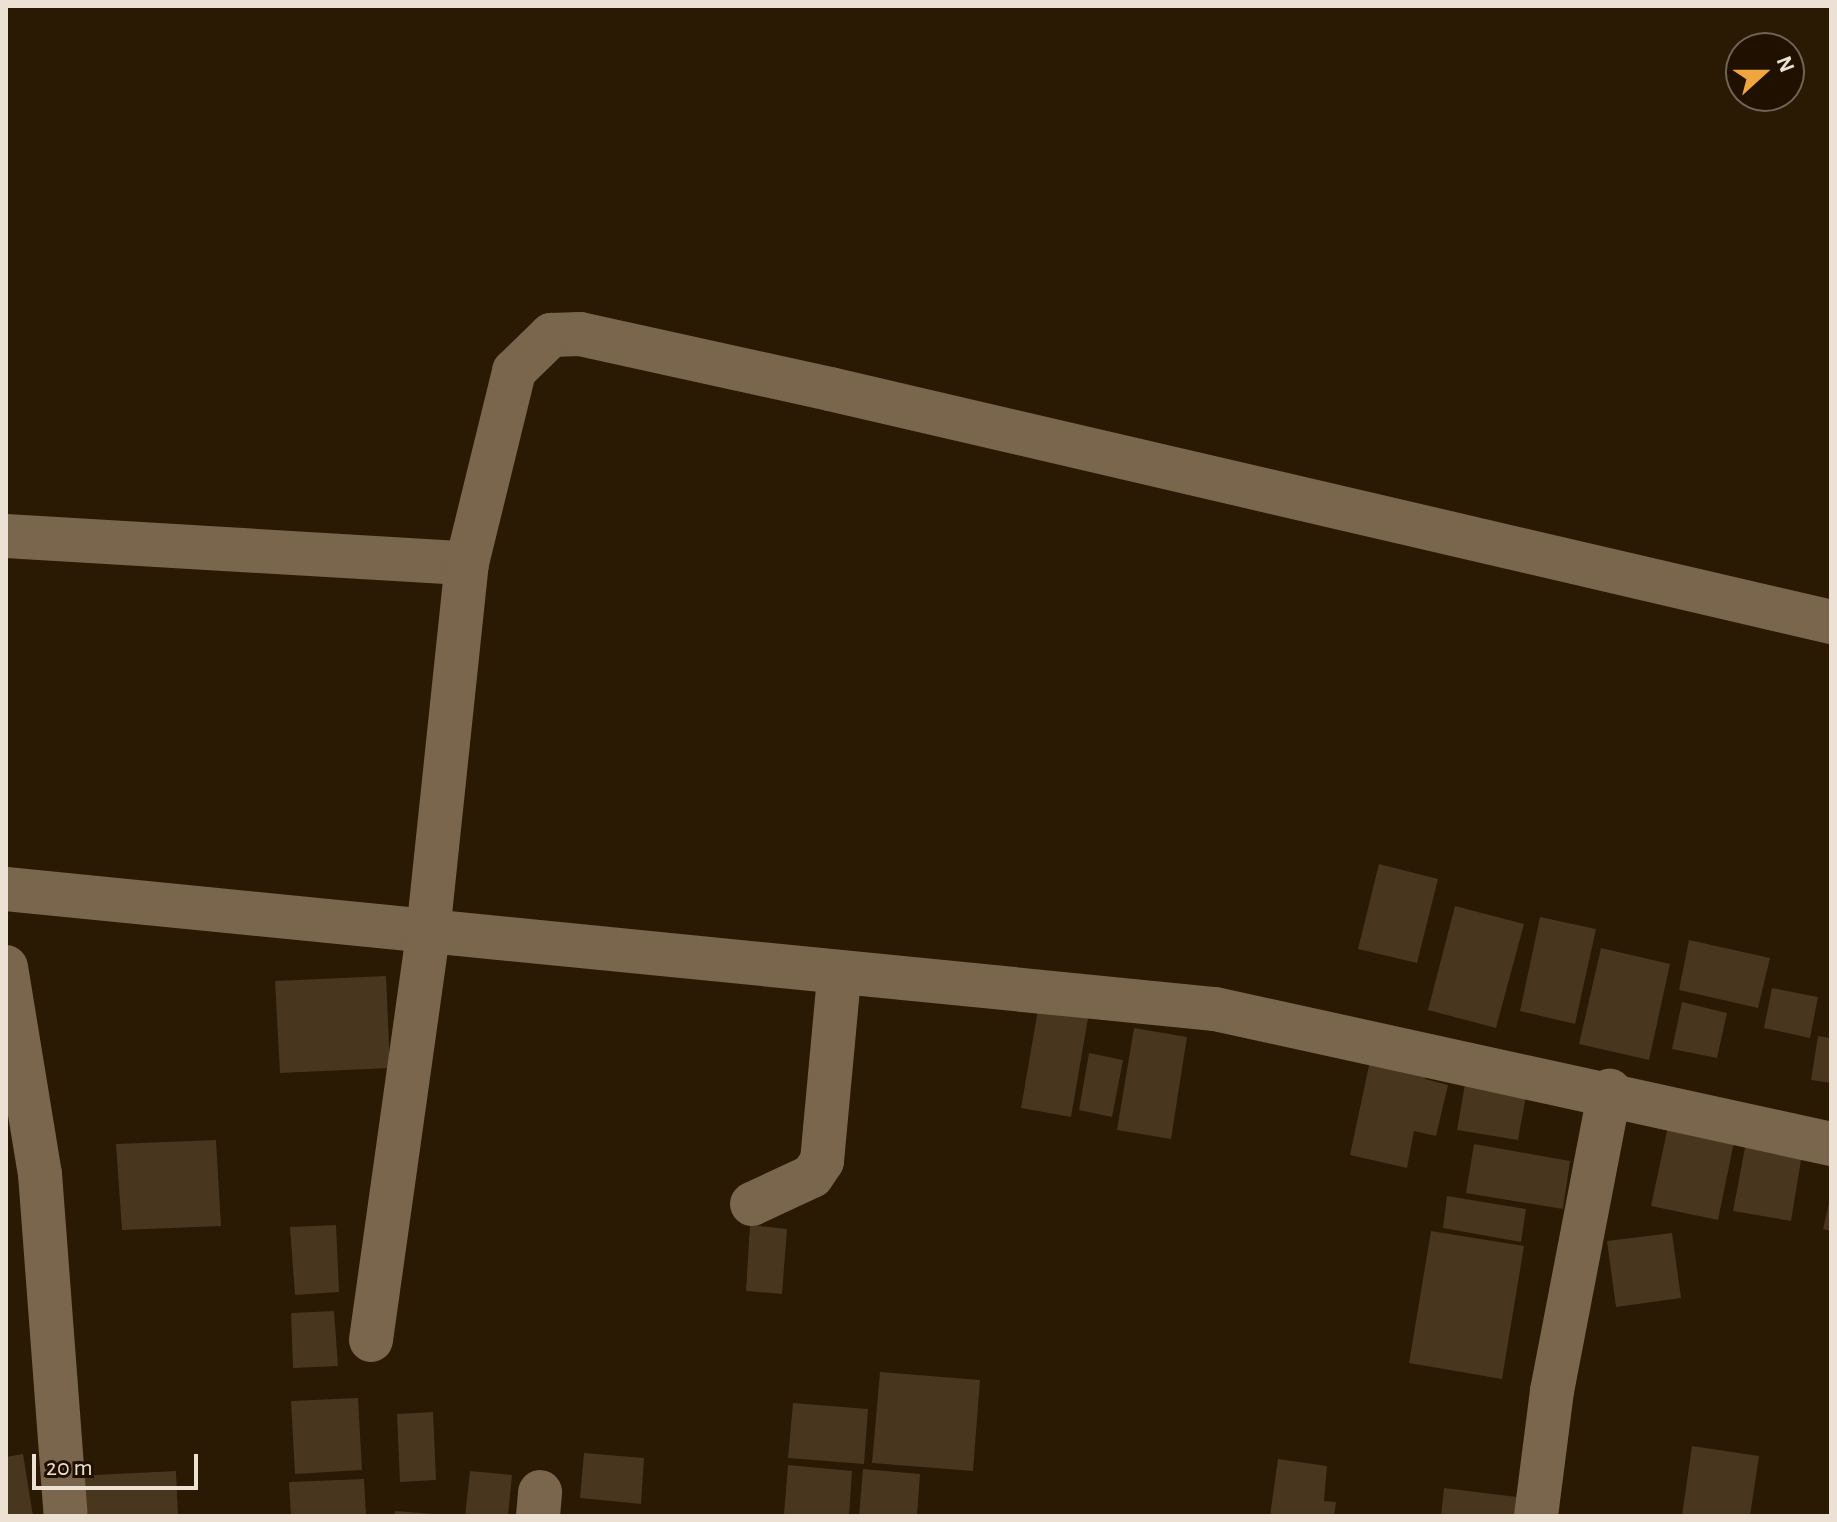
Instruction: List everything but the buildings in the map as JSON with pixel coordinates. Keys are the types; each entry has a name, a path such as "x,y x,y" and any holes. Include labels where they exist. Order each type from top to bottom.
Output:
{"street":[{"path":"371,1340 428,933 467,563 514,371 551,335 580,334 1831,622"},
{"path":"6,536 467,563"},
{"path":"6,889 839,977 1243,1014 1610,1091 1831,1144"},
{"path":"6,967 23,1177 66,1516"},
{"path":"752,1204 812,1176 822,1161 839,977"},
{"path":"1536,1516 1552,1391 1610,1091"}]}
